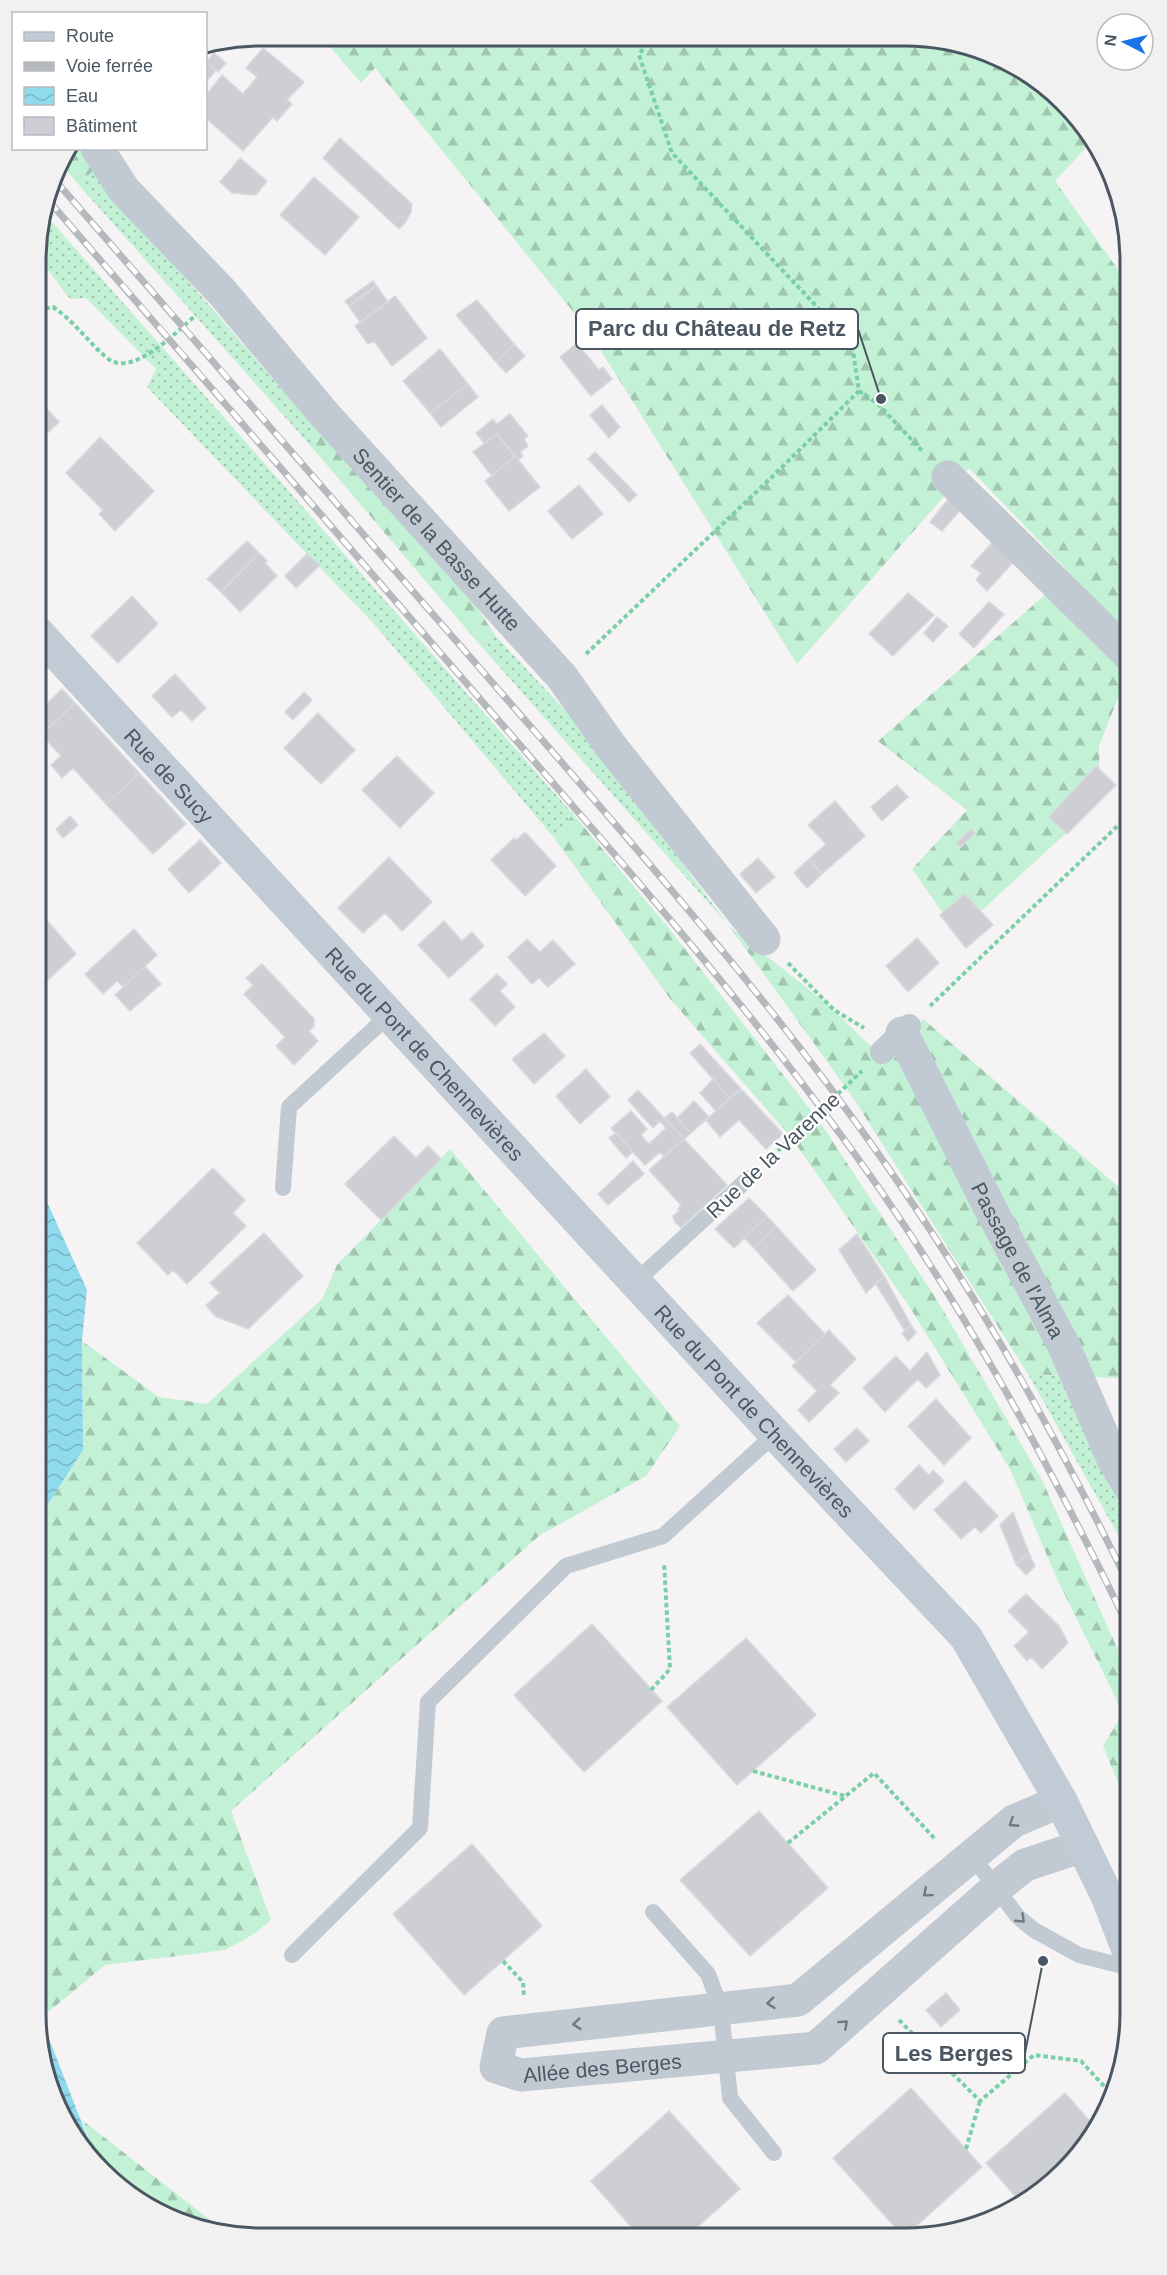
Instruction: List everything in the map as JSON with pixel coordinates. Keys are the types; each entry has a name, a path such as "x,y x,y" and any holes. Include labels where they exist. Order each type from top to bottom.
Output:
{"main road":[{"name":"Rue de Sucy","path":"46,642 300,918"},
{"name":"Rue du Pont de Chennevières","path":"300,918 966,1637 1061,1801 1108,1898 1120,1929"}],"street":[{"name":"Sentier de la Basse Hutte","path":"98,150 124,190 222,292 324,414 562,677 610,746 764,939"},
{"path":"948,477 1120,646"},
{"name":"Passage de l'Alma","path":"888,1039 990,1210 1063,1344 1120,1471"},
{"name":"Allée des Berges","path":"1061,1801 1014,1821 798,2000 503,2033 496,2067 521,2074 816,2048 1025,1864 1083,1846"}],"lane":[{"path":"283,1188 289,1107 390,1014"},
{"name":"Rue de la Varenne","path":"635,1282 749,1178"},
{"path":"292,1955 420,1828 428,1702 567,1566 663,1536 776,1434"},
{"path":"966,1861 995,1889 1018,1917 1034,1930 1079,1955 1120,1965"},
{"path":"653,1912 708,1974 721,2009 730,2098 774,2153"}],"path":[{"path":"645,46 639,55 672,153 852,344 860,391 878,404 948,477"},
{"path":"46,308 53,307 65,315 107,358 117,365 126,364 151,353 222,292"},
{"path":"601,639 773,477 860,391"},
{"path":"936,1001 1120,824"},
{"path":"764,939 834,1010 888,1039"},
{"name":"Rue de la Varenne","path":"749,1178 809,1122 888,1039"},
{"path":"651,1690 670,1669 663,1536"},
{"path":"753,1771 846,1796"},
{"path":"788,1843 874,1773 966,1861"},
{"path":"503,1961 523,1982 527,2030"},
{"path":"874,1996 980,2101"},
{"path":"966,2149 980,2101 1034,2055 1081,2061 1107,2089"}],"green space":[{"path":"330,46 906,46 934,48 961,54 1013,75 1058,109 1076,131 1087,147 1055,181 1120,273 1120,693 1099,746 1100,802 978,914 952,926 912,869 967,810 878,741 1070,573 969,468 797,664 588,330 375,68 361,83"},
{"path":"80,150 93,171 78,184 67,171 75,154"},
{"path":"93,171 317,430 309,444 78,184"},
{"path":"51,221 573,814 555,839 375,625 147,387 156,369 86,298 70,299 46,268"},
{"path":"317,430 451,568 495,635 480,645 309,444"},
{"path":"495,635 583,730 729,926 480,645"},
{"path":"573,814 667,926 820,1122 937,1300 1042,1480 1120,1654 1120,1707 1058,1581 1010,1469 909,1306 791,1137 671,1000 555,839"},
{"path":"729,926 827,1004 885,1060 923,1019 1120,1188 1120,1376 1117,1378 1028,1374 852,1096"},
{"path":"450,1149 680,1426 646,1476 540,1535 231,1811 271,1920 254,1934 225,1950 105,1965 46,2014 46,1507 83,1450 82,1341 159,1397 207,1404 322,1299 337,1265"},
{"path":"1028,1374 1060,1376 1120,1504 1120,1538"},
{"path":"1120,1718 1120,1787 1103,1746"},
{"path":"82,2120 214,2223 192,2217 154,2200 109,2166 90,2143"}],"water":[{"path":"46,1200 87,1290 82,1341 83,1450 46,1507"},
{"path":"47,2035 89,2141 75,2121 63,2096 54,2069"}],"building":[{"path":"263,48 304,82 287,100 292,104 277,121 273,117 243,151 207,119 207,94 222,75 243,94 257,77 246,68"},
{"path":"214,53 226,63 218,72 207,61"},
{"path":"207,63 216,70 207,81"},
{"path":"340,138 412,204 411,212 399,229 323,158"},
{"path":"240,158 267,181 256,195 232,193 220,182"},
{"path":"314,177 359,217 325,255 280,215"},
{"path":"373,281 376,285 373,289 349,306 345,301"},
{"path":"376,285 388,302 360,322 349,306"},
{"path":"395,296 427,338 392,366 374,341 368,344 355,326"},
{"path":"477,300 514,344 496,362 456,315"},
{"path":"577,343 599,370 603,367 612,379 591,396 560,357"},
{"path":"514,344 525,356 506,373 496,362"},
{"path":"440,349 468,384 430,413 403,381"},
{"path":"468,384 478,397 441,427 430,413"},
{"path":"602,405 620,427 609,438 590,415"},
{"path":"46,408 59,422 46,434"},
{"path":"510,414 528,436 524,439 528,446 520,452 523,456 518,460 497,434 484,443 476,433 493,419 497,424"},
{"path":"497,434 515,456 492,476 473,452"},
{"path":"100,437 154,491 115,531 99,514 103,510 66,473"},
{"path":"595,452 637,495 629,502 588,459"},
{"path":"515,456 540,487 509,511 485,481"},
{"path":"579,485 603,514 572,539 548,511"},
{"path":"949,498 961,509 942,531 930,522"},
{"path":"998,536 1019,556 987,591 976,580 981,573 971,566"},
{"path":"247,541 259,553 221,592 207,579"},
{"path":"259,553 277,576 240,612 221,592"},
{"path":"307,554 320,565 296,588 285,576"},
{"path":"908,593 934,615 893,656 869,634"},
{"path":"132,596 158,624 118,663 91,636"},
{"path":"989,602 1004,614 974,648 959,634"},
{"path":"937,617 948,626 933,642 924,633"},
{"path":"175,674 206,708 192,721 181,710 172,717 152,696"},
{"path":"62,689 75,703 46,730 46,704"},
{"path":"304,692 312,700 293,720 285,712"},
{"path":"75,703 139,773 106,804 73,768 62,778 51,765 61,756 46,739 46,731"},
{"path":"318,713 355,750 321,784 284,748"},
{"path":"397,756 434,793 400,828 362,790"},
{"path":"1096,766 1116,785 1067,834 1049,817"},
{"path":"139,773 186,824 153,854 106,804"},
{"path":"897,785 908,797 882,821 871,807"},
{"path":"835,801 865,836 822,874 809,859 826,844 808,825"},
{"path":"70,816 78,825 63,838 56,829"},
{"path":"971,829 975,833 961,847 957,843"},
{"path":"525,832 556,866 525,896 491,860 514,838 516,840"},
{"path":"200,840 221,863 189,893 168,869"},
{"path":"389,857 432,902 402,931 385,913 363,933 338,908"},
{"path":"758,858 775,877 756,893 740,874"},
{"path":"809,859 822,874 807,888 794,873"},
{"path":"965,894 993,925 966,948 940,915"},
{"path":"46,919 76,954 46,982"},
{"path":"444,921 462,941 472,932 484,946 449,978 418,945"},
{"path":"134,929 157,955 123,987 117,981 103,994 85,974"},
{"path":"917,938 939,963 908,992 886,966"},
{"path":"527,939 540,952 553,940 575,964 548,987 539,978 532,984 508,957"},
{"path":"262,964 314,1019 314,1026 309,1031 318,1041 294,1065 276,1046 285,1037 244,994 253,985 246,978"},
{"path":"145,966 161,984 130,1011 115,995"},
{"path":"497,974 507,984 500,991 515,1007 495,1026 470,999"},
{"path":"544,1033 565,1056 534,1084 512,1059"},
{"path":"700,1044 741,1089 730,1098 690,1053"},
{"path":"586,1069 610,1097 580,1124 556,1096"},
{"path":"713,1079 730,1098 716,1111 700,1093"},
{"path":"741,1089 783,1134 766,1149 739,1120 720,1137 706,1120"},
{"path":"638,1090 684,1139 664,1157 660,1152 645,1165 611,1128 631,1111 647,1129 641,1135 649,1144 666,1128 660,1121 653,1128 628,1100"},
{"path":"694,1101 709,1117 691,1133 677,1118"},
{"path":"672,1112 691,1133 684,1139 664,1118"},
{"path":"616,1133 633,1152 626,1158 609,1138"},
{"path":"394,1136 416,1158 428,1146 441,1159 381,1220 345,1184"},
{"path":"684,1139 727,1185 681,1228 673,1216 679,1211 681,1205 649,1170"},
{"path":"633,1161 644,1174 608,1205 598,1194"},
{"path":"213,1168 245,1200 233,1213 246,1226 187,1284 173,1270 168,1275 137,1243"},
{"path":"749,1198 767,1216 734,1248 715,1229"},
{"path":"767,1216 776,1226 754,1248 744,1238"},
{"path":"776,1226 816,1270 793,1291 754,1248"},
{"path":"264,1233 303,1276 248,1329 215,1316 206,1305 220,1293 210,1283"},
{"path":"857,1234 884,1276 866,1293 839,1250"},
{"path":"884,1276 911,1325 905,1331 876,1284"},
{"path":"788,1295 825,1334 796,1362 757,1323"},
{"path":"911,1325 916,1333 908,1341 902,1333"},
{"path":"829,1330 856,1359 830,1385 839,1393 809,1422 798,1410 817,1391 792,1366"},
{"path":"927,1352 940,1375 926,1388 918,1379 885,1412 863,1388 896,1356 910,1371"},
{"path":"936,1399 971,1438 944,1465 908,1426"},
{"path":"857,1428 869,1441 846,1462 834,1449"},
{"path":"919,1465 929,1475 933,1470 944,1481 914,1510 895,1489"},
{"path":"965,1481 998,1516 981,1533 975,1527 961,1539 934,1510"},
{"path":"1013,1512 1029,1553 1016,1564 1000,1525"},
{"path":"1029,1553 1035,1566 1026,1575 1016,1564"},
{"path":"1026,1594 1059,1626 1068,1643 1042,1669 1031,1657 1027,1661 1014,1646 1029,1632 1008,1611"},
{"path":"592,1624 662,1701 584,1772 514,1695"},
{"path":"746,1638 816,1715 737,1785 667,1707"},
{"path":"759,1811 828,1888 750,1956 680,1880"},
{"path":"472,1844 542,1926 464,1995 393,1914"},
{"path":"946,1993 960,2010 941,2027 926,2010"},
{"path":"911,2088 982,2167 914,2228 896,2228 833,2158"},
{"path":"1065,2093 1091,2122 1058,2166 1017,2198 986,2163"},
{"path":"669,2111 740,2189 696,2228 632,2228 591,2181"}],"railway":[{"path":"60,186 638,850 800,1048 900,1185 964,1282 1051,1433 1120,1567"},
{"path":"54,207 640,884 788,1065 881,1191 951,1298 1015,1407 1120,1610"}],"place":[{"name":"Parc du Château de Retz","path":"881,399"},
{"name":"Les Berges","path":"1043,1961"}]}
